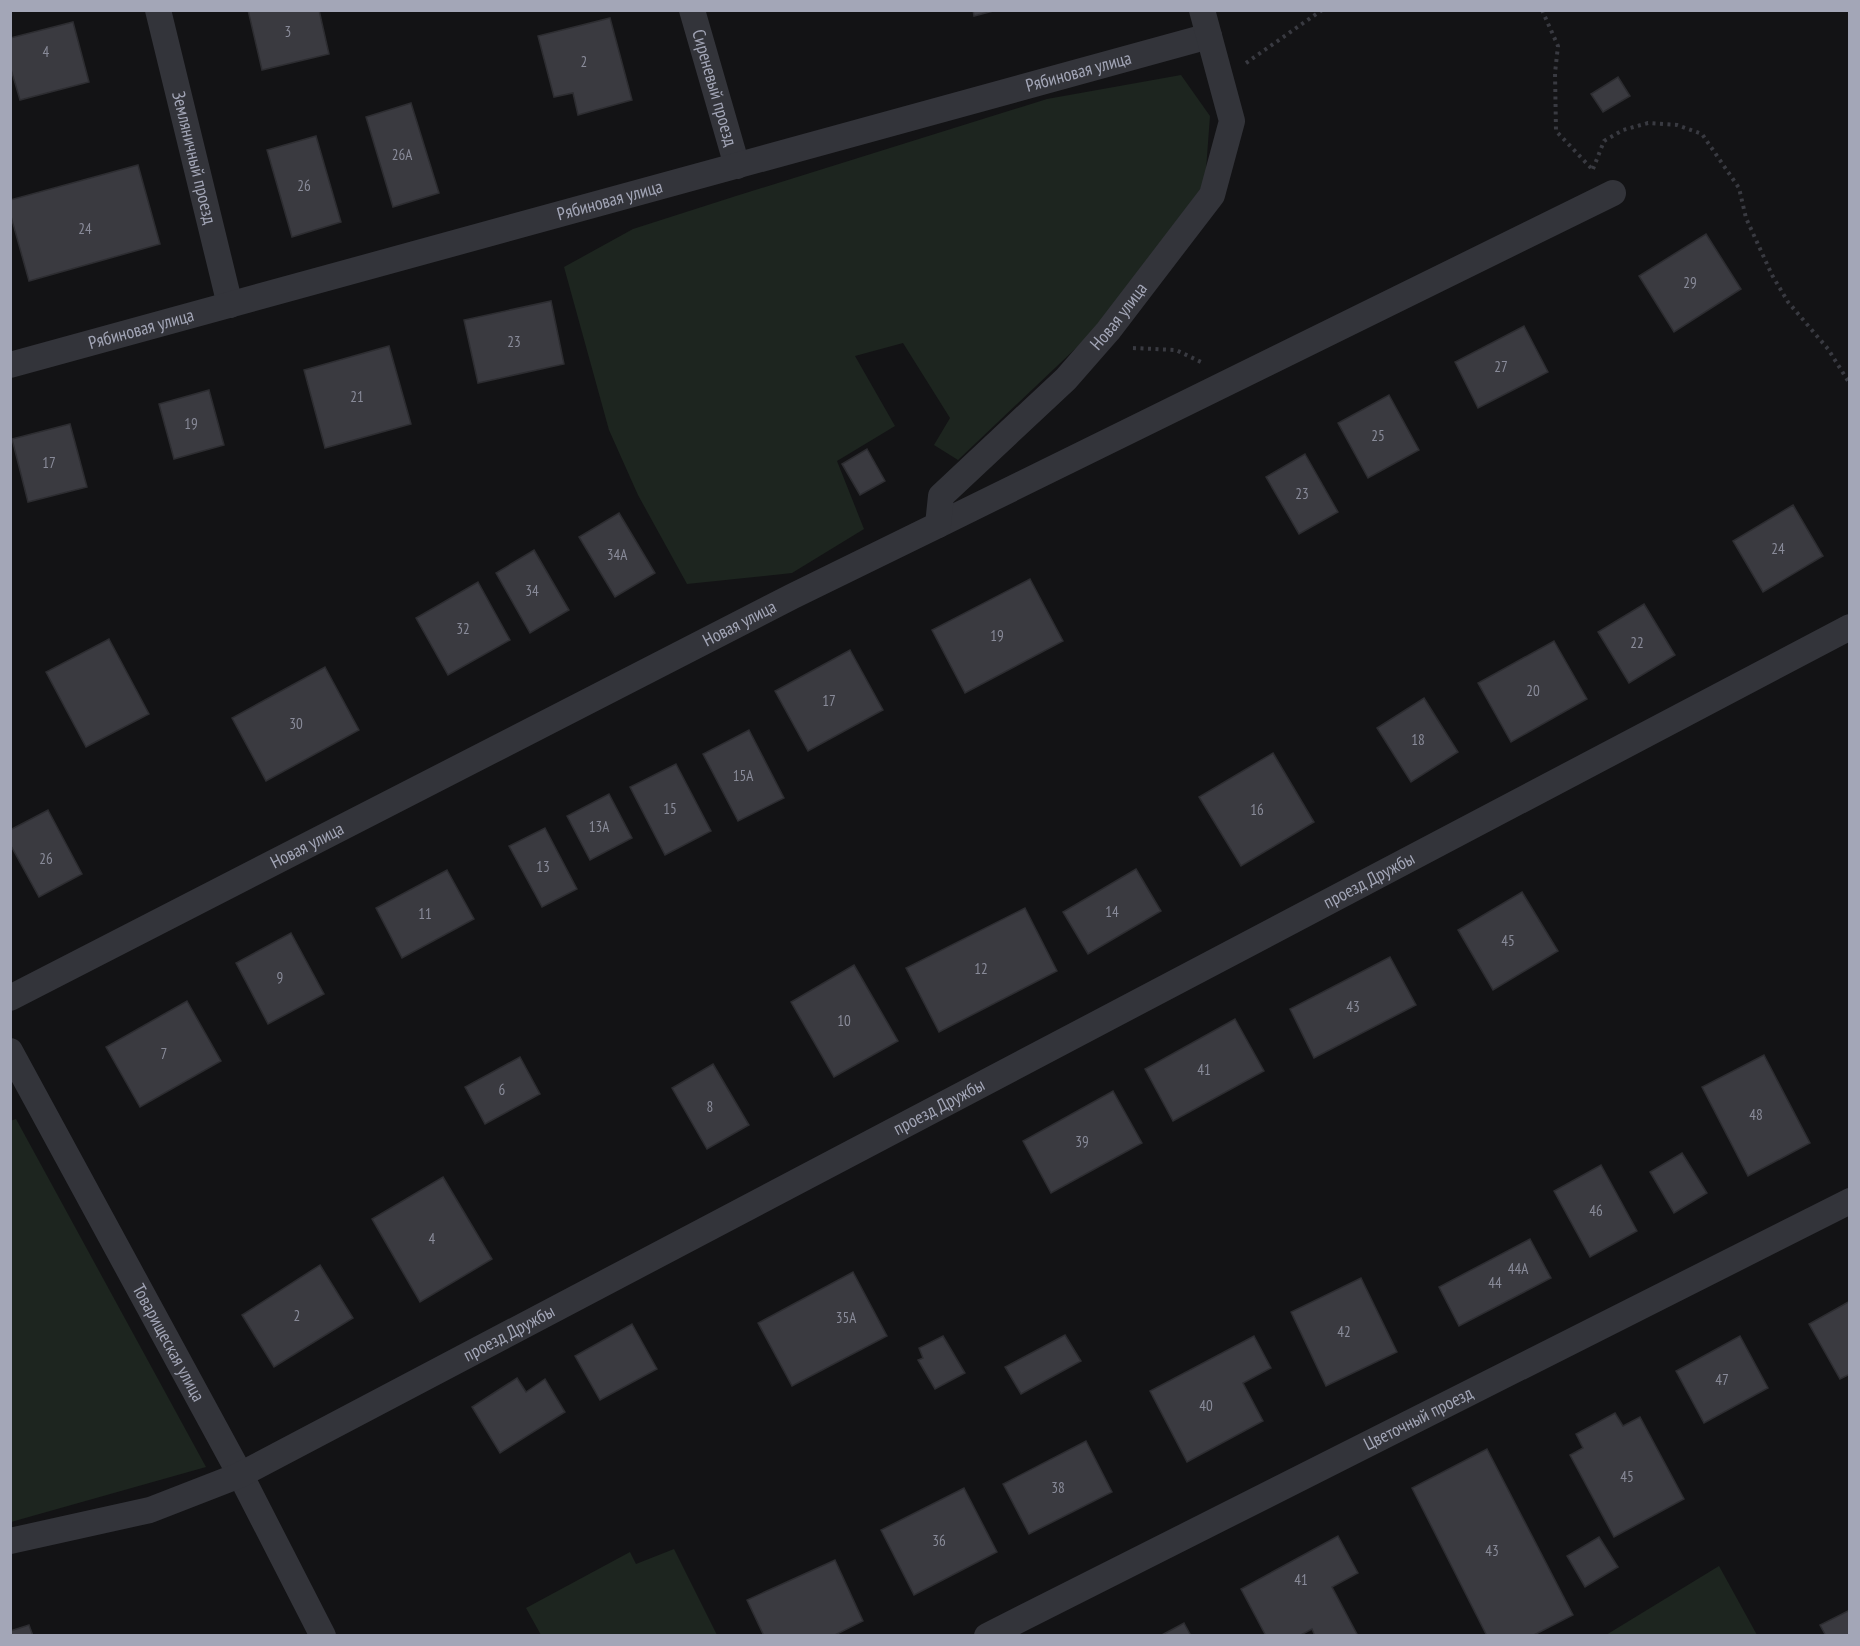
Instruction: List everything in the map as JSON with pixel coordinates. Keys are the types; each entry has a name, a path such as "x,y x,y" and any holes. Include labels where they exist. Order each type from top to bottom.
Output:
{"street":[{"name":"Земляничный проезд","path":"158,10 230,305"},
{"name":"Сиреневый проезд","path":"692,10 737,166"},
{"name":"Новая улица","path":"10,998 772,607 938,525 941,496 1066,379 1108,331 1212,195 1232,121 1202,10"},
{"name":"Рябиновая улица","path":"10,365 1209,36"},
{"path":"938,525 1613,193"},
{"name":"проезд Дружбы","path":"10,1541 150,1510 240,1475 1850,627"},
{"name":"Товарищеская улица","path":"10,1051 240,1475 323,1635"},
{"name":"Цветочный проезд","path":"987,1635 1850,1201"}],"path":[{"path":"1237,69 1322,10"},
{"path":"1542,10 1558,46 1555,73 1556,130 1613,193"},
{"path":"1593,170 1604,141 1623,130 1648,123 1677,125 1702,134 1739,188 1746,218 1777,284 1788,302 1828,350 1850,384"},
{"path":"1083,360 1137,347 1176,350 1226,373 1247,373"}],"shaded area":[{"path":"1181,75 1210,116 1205,183 1095,330 958,460 934,445 950,418 903,343 855,356 895,426 837,461 864,529 792,573 687,584 638,495 609,430 564,267 633,229 1047,99"},
{"path":"16,1119 206,1467 11,1522 10,1121"},
{"path":"674,1549 717,1635 541,1635 526,1608 630,1552 636,1564"},
{"path":"1719,1566 1757,1635 1606,1635"}],"building":[{"path":"248,10 319,10 329,54 262,70"},
{"path":"973,10 997,10 974,16"},
{"path":"610,18 632,100 578,115 573,93 554,97 538,36"},
{"path":"73,22 89,82 20,100 10,66 10,38"},
{"path":"1618,77 1630,96 1603,112 1591,94"},
{"path":"411,103 439,193 393,207 366,117"},
{"path":"316,136 341,222 292,237 267,150"},
{"path":"138,165 160,244 29,281 10,213 10,200"},
{"path":"1706,234 1741,289 1674,332 1639,276"},
{"path":"551,301 564,364 478,383 464,320"},
{"path":"1524,326 1548,372 1478,408 1455,362"},
{"path":"389,346 411,424 325,448 304,370"},
{"path":"209,390 224,445 174,459 159,404"},
{"path":"1389,395 1419,450 1368,478 1338,423"},
{"path":"70,424 87,487 28,502 12,439"},
{"path":"867,449 885,481 860,495 842,464"},
{"path":"1305,454 1338,512 1299,534 1266,477"},
{"path":"1793,505 1823,556 1763,592 1733,541"},
{"path":"619,513 655,573 615,597 579,537"},
{"path":"534,550 569,610 530,633 496,573"},
{"path":"1030,579 1063,641 965,693 932,630"},
{"path":"478,582 510,640 448,675 416,618"},
{"path":"1644,604 1675,655 1629,683 1598,632"},
{"path":"109,639 149,714 86,747 46,672"},
{"path":"1554,641 1587,699 1511,742 1478,683"},
{"path":"850,650 883,710 808,751 775,691"},
{"path":"325,667 359,730 266,781 232,718"},
{"path":"1424,698 1458,752 1411,782 1377,728"},
{"path":"749,730 784,798 738,821 703,754"},
{"path":"1273,753 1314,822 1241,866 1199,797"},
{"path":"676,764 711,831 665,855 630,787"},
{"path":"609,794 632,838 590,860 567,816"},
{"path":"48,810 82,874 39,897 10,844 10,830"},
{"path":"545,828 577,889 542,907 509,846"},
{"path":"1136,869 1161,911 1088,954 1063,912"},
{"path":"447,870 474,919 402,958 376,908"},
{"path":"1522,892 1558,951 1493,990 1458,930"},
{"path":"1025,908 1057,971 939,1032 906,968"},
{"path":"291,933 324,994 268,1024 236,963"},
{"path":"1390,957 1416,1005 1314,1058 1290,1009"},
{"path":"854,965 898,1041 834,1077 791,1002"},
{"path":"187,1001 221,1061 140,1107 106,1047"},
{"path":"1235,1019 1264,1071 1173,1121 1145,1069"},
{"path":"1764,1055 1810,1143 1748,1176 1702,1087"},
{"path":"520,1057 540,1094 485,1124 465,1087"},
{"path":"713,1064 749,1125 707,1149 672,1088"},
{"path":"1113,1091 1142,1143 1051,1193 1023,1141"},
{"path":"1682,1153 1707,1193 1674,1213 1650,1172"},
{"path":"1601,1165 1637,1231 1590,1257 1554,1191"},
{"path":"443,1177 492,1259 420,1302 372,1219"},
{"path":"1530,1239 1551,1278 1459,1326 1439,1287"},
{"path":"320,1265 353,1318 274,1367 242,1315"},
{"path":"853,1272 887,1336 792,1386 758,1323"},
{"path":"1361,1278 1397,1352 1326,1386 1291,1312"},
{"path":"1850,1301 1850,1374 1840,1379 1809,1324"},
{"path":"632,1324 657,1369 600,1400 575,1356"},
{"path":"1065,1335 1081,1361 1021,1394 1005,1367"},
{"path":"943,1336 965,1373 935,1389 918,1360 923,1358 919,1348"},
{"path":"1254,1336 1271,1368 1243,1383 1263,1421 1187,1462 1150,1391"},
{"path":"1740,1336 1768,1388 1704,1423 1676,1371"},
{"path":"517,1378 526,1392 545,1379 565,1412 500,1453 472,1407"},
{"path":"1615,1413 1623,1426 1640,1417 1684,1499 1614,1537 1570,1455 1583,1448 1576,1434"},
{"path":"1086,1441 1112,1492 1029,1534 1003,1484"},
{"path":"1487,1449 1573,1615 1532,1636 1487,1636 1412,1488"},
{"path":"964,1488 997,1552 914,1595 881,1530"},
{"path":"1338,1536 1358,1573 1332,1587 1358,1636 1315,1636 1312,1629 1299,1636 1266,1636 1241,1589"},
{"path":"1599,1537 1618,1567 1585,1587 1567,1556"},
{"path":"835,1560 863,1621 833,1636 764,1636 747,1600"},
{"path":"1850,1610 1850,1636 1826,1636 1820,1625"},
{"path":"1184,1623 1191,1636 1160,1636"},
{"path":"29,1625 33,1636 10,1636 10,1631"}]}
